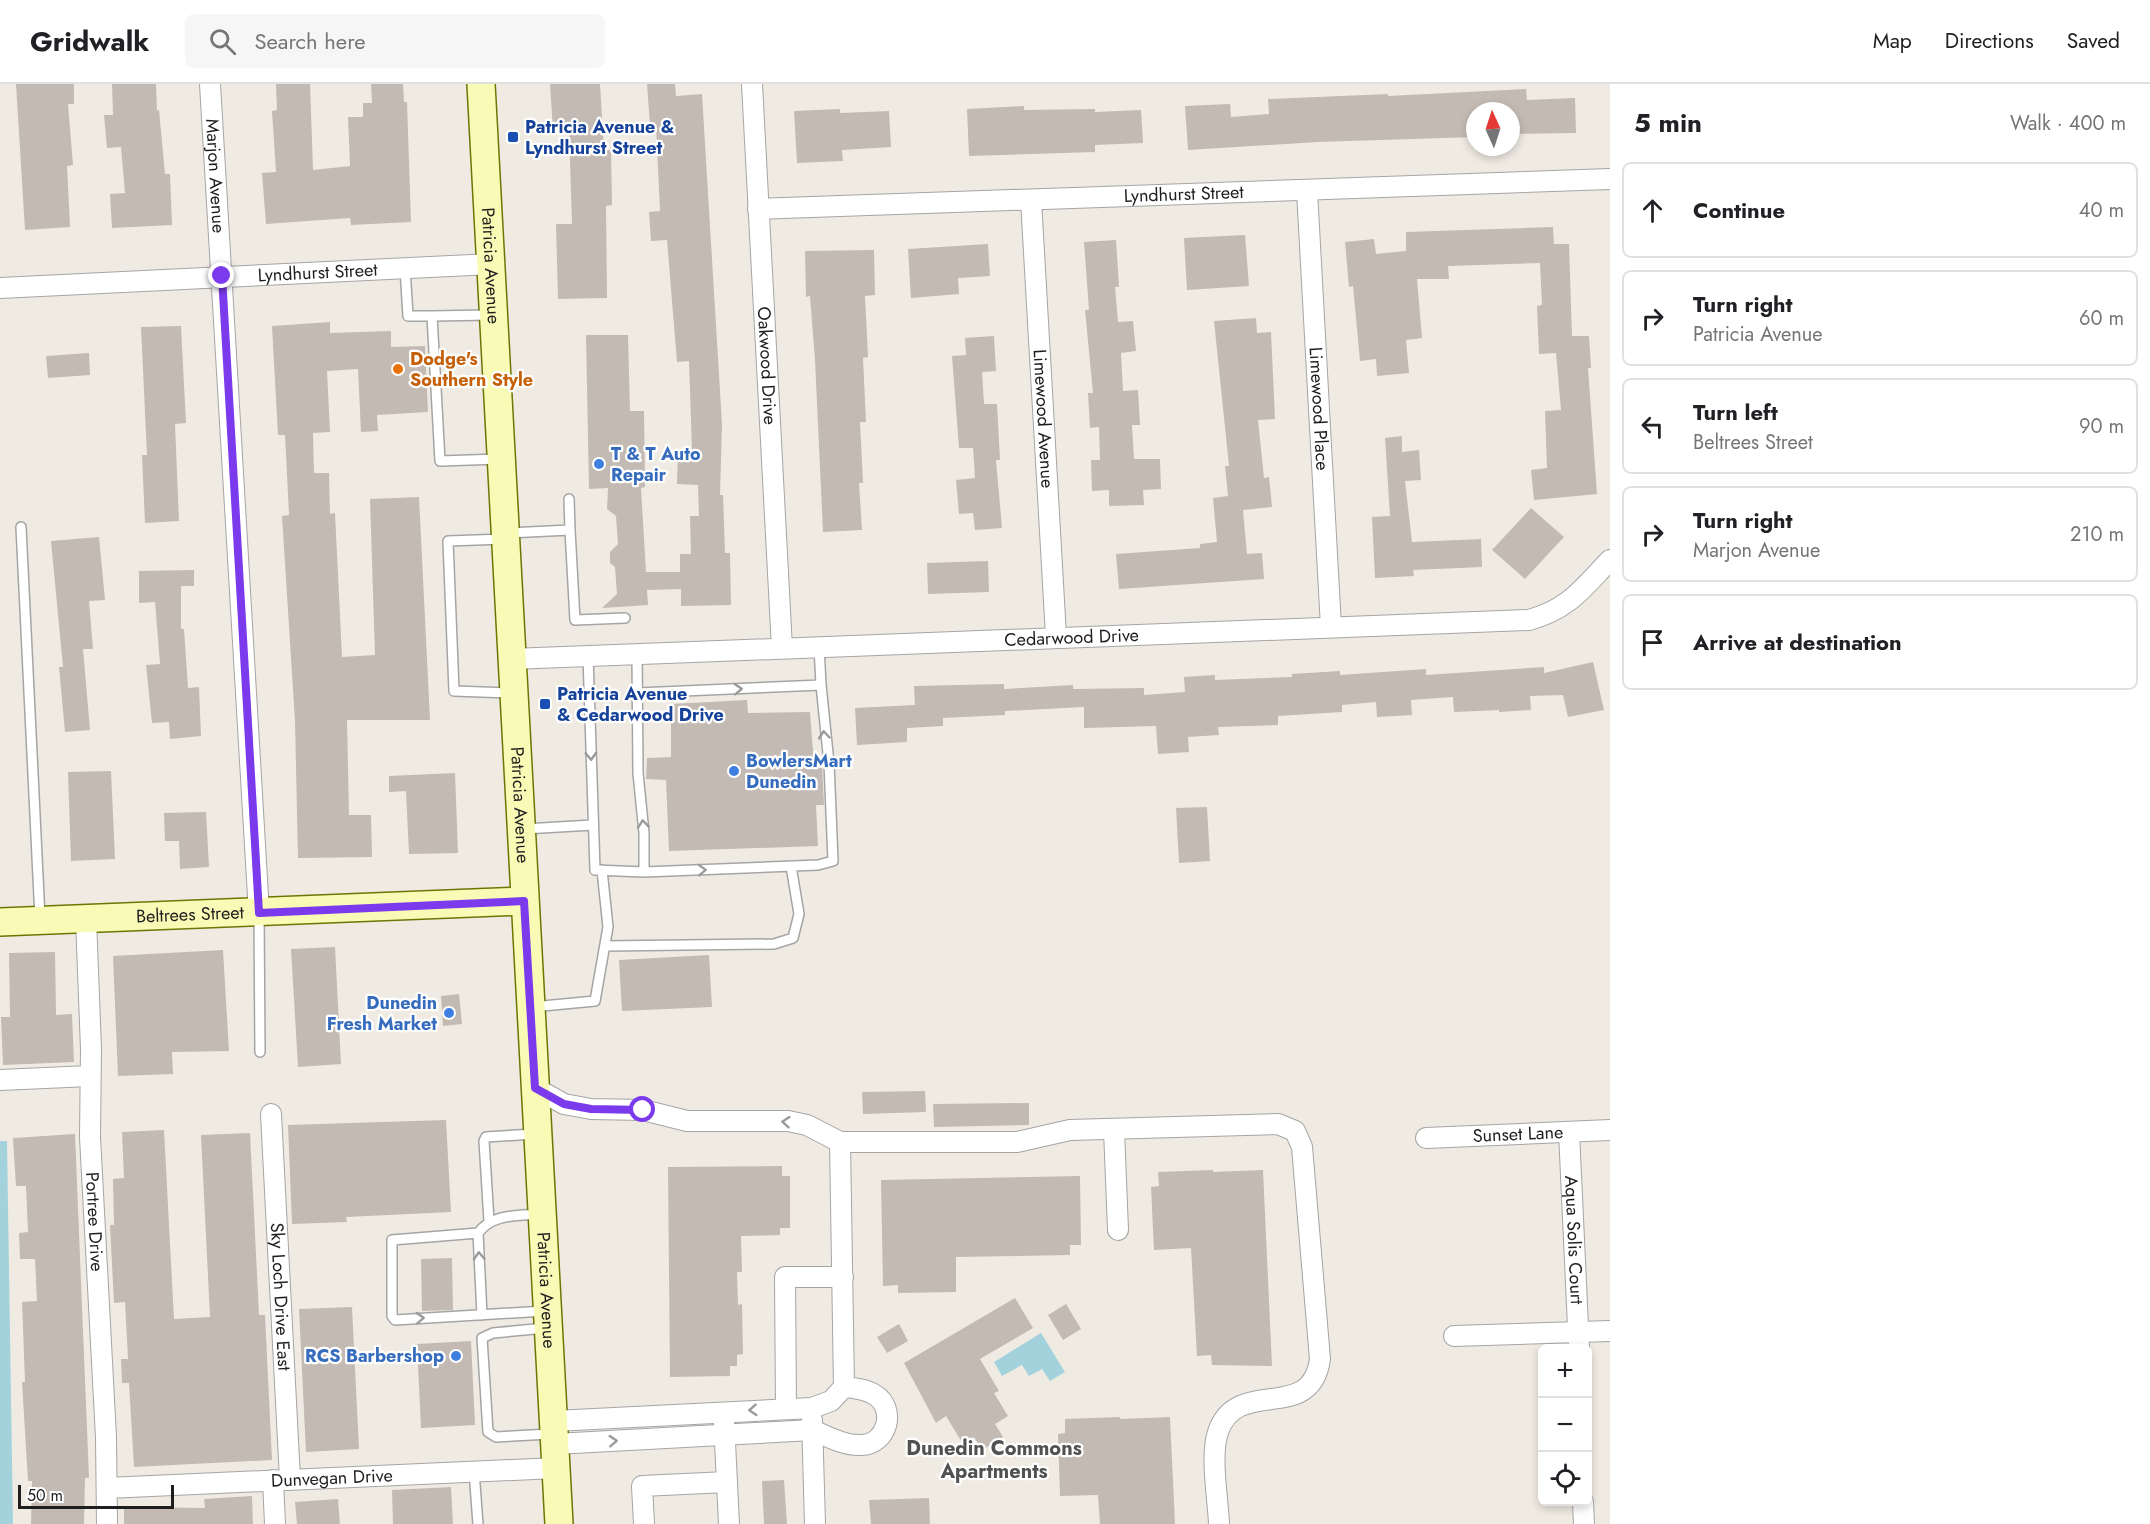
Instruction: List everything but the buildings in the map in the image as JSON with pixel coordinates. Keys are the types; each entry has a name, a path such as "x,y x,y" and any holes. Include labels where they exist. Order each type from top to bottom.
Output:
{"street":[{"name":"Marjon Avenue","path":"210,84 259,913"},
{"name":"Patricia Avenue","path":"481,84 559,1524"},
{"name":"Oakwood Drive","path":"752,84 782,648"},
{"name":"Lyndhurst Street","path":"758,209 1610,179"},
{"name":"Limewood Place","path":"1307,191 1331,627"},
{"name":"Limewood Avenue","path":"1031,200 1056,636"},
{"name":"Lyndhurst Street","path":"0,288 492,264"},
{"name":"Cedarwood Drive","path":"511,659 1056,636 1529,620 1552,614 1572,600 1610,560"},
{"name":"Beltrees Street","path":"0,922 524,901"},
{"name":"Portree Drive","path":"86,919 90,1137 107,1488 106,1524"},
{"path":"0,1080 90,1076"},
{"path":"535,1088 564,1104 591,1109 643,1110 687,1121 788,1121 807,1125 840,1142 1017,1142 1070,1130 1278,1125 1294,1131 1302,1147 1320,1359 1318,1372 1302,1393 1287,1398 1248,1401 1236,1407 1225,1418 1218,1432 1216,1448 1219,1524"},
{"name":"Sky Loch Drive East","path":"270,1114 282,1480 275,1524"},
{"path":"1114,1130 1118,1230"},
{"name":"Sunset Lane","path":"1426,1138 1610,1130"},
{"name":"Aqua Solis Court","path":"1569,1132 1578,1340"},
{"path":"555,1442 723,1413 812,1408 831,1401 844,1387 840,1142"},
{"path":"786,1408 785,1276 843,1277"},
{"path":"1454,1336 1578,1340 1610,1331"},
{"path":"555,1442 812,1430 848,1444 862,1446 874,1442 882,1435 888,1414 885,1404 876,1395 861,1389 844,1387"},
{"path":"812,1408 815,1524"},
{"path":"723,1413 729,1524"},
{"name":"Dunvegan Drive","path":"107,1488 474,1471 555,1442"},
{"path":"644,1524 642,1486 727,1482"},
{"path":"1583,1506 1584,1524"}],"lane":[{"path":"405,268 408,316 494,315"},
{"path":"432,316 440,461 501,459"},
{"path":"569,499 575,620 625,618"},
{"path":"21,527 40,921"},
{"path":"513,693 454,691 448,541 570,530"},
{"path":"588,656 595,870 644,872 791,867 818,865 833,861 829,764 820,685 819,646"},
{"path":"637,653 638,773 644,833 644,872"},
{"path":"638,693 820,685"},
{"path":"520,829 593,825"},
{"path":"605,946 774,944 793,938 799,914 791,867"},
{"path":"530,1007 595,1001 608,927 602,870"},
{"path":"259,913 260,1052"},
{"path":"489,1221 484,1141 486,1137 538,1133"},
{"path":"542,1214 489,1221 478,1233 392,1240 392,1317 395,1320 482,1314 548,1319"},
{"path":"478,1233 482,1314"},
{"path":"548,1319 482,1338 488,1432 496,1437 555,1442"},
{"path":"474,1471 478,1524"}],"water":[{"path":"0,1141 7,1141 13,1524 0,1524"},
{"path":"1041,1333 1065,1372 1050,1381 1042,1369 1029,1376 1022,1365 1002,1376 994,1362"}],"place":[{"name":"Patricia Avenue & Lyndhurst Street","path":"513,137"},
{"name":"Dodge's Southern Style","path":"398,369"},
{"name":"T & T Auto Repair","path":"599,464"},
{"name":"Patricia Avenue & Cedarwood Drive","path":"545,704"},
{"name":"BowlersMart Dunedin","path":"734,771"},
{"name":"Dunedin Fresh Market","path":"449,1013"},
{"name":"RCS Barbershop","path":"456,1356"}],"district":[{"name":"Dunedin Commons Apartments","path":"994,1460"}],"route":[{"path":"222,276 259,913 524,901 535,1088 564,1104 591,1109 643,1110"}]}
